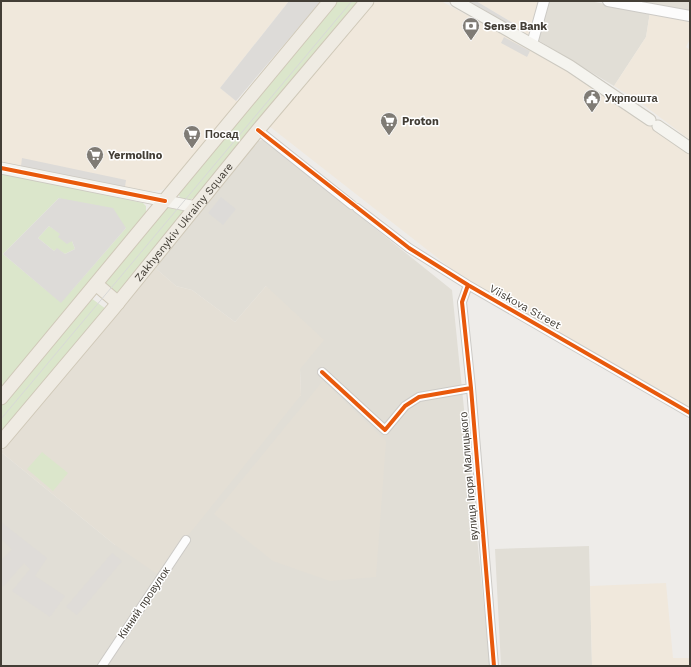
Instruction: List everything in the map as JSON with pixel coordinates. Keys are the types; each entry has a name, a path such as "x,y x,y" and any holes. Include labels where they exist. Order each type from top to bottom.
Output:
{"main road":[{"path":"1,398 330,1"},
{"name":"Zakhysnykiv Ukrainy Square","path":"1,442 118,303 258,130 367,1"},
{"path":"456,1 570,66 690,148"},
{"path":"1,168 196,207"},
{"path":"96,284 118,303"}],"street":[{"path":"532,44 544,1"},
{"path":"608,1 690,16"},
{"name":"Viiskova Street","path":"258,130 409,248 468,286 690,413"},
{"name":"вулиця Ігоря Малицького","path":"468,286 462,302 471,388 494,666"},
{"path":"322,372 385,430 405,406 419,397 471,388"},
{"name":"Кінний провулок","path":"102,666 186,540"}],"shaded area":[{"path":"1,1 289,1 220,88 238,102 170,185 162,190 146,192 1,162"},
{"path":"289,1 321,1 236,101 220,88"},
{"path":"376,1 441,1 566,69 619,103 690,155 690,409 462,277 269,126"},
{"path":"469,1 476,1 513,23 514,27"},
{"path":"476,1 540,1 528,35 514,27 513,23"},
{"path":"547,1 589,1 650,12 646,37 614,86 538,40"},
{"path":"639,1 690,1 690,11"},
{"path":"650,12 690,20 690,39 686,47 690,50 690,140 641,103 614,86 646,37"},
{"path":"504,37 530,51 527,57 501,43"},
{"path":"257,141 266,141 452,290 490,666 1,666 1,452 115,545 301,395 300,369 266,286 235,322 192,290 176,286 154,267 253,145"},
{"path":"22,158 126,180 125,187 21,166"},
{"path":"221,197 236,209 223,225 208,213"},
{"path":"59,198 113,208 126,228 61,303 3,254","holes":["49,226 60,234 58,237 67,244 72,241 75,249 65,254 57,248 54,251 38,238"]},
{"path":"154,267 176,286 192,290 235,322 266,286 324,340 300,369 301,395 157,574 115,545 1,452"},
{"path":"323,381 386,441 376,577 330,581 273,561 214,514"},
{"path":"1,522 47,558 35,576 65,596 50,617 12,591 30,569 24,563 3,587 1,585 1,561 12,549 1,539"},
{"path":"589,546 592,666 501,666 495,549"},
{"path":"112,553 122,561 77,615 66,607"},
{"path":"666,583 673,658 690,658 690,666 592,666 590,586"}],"green space":[{"path":"338,1 358,1 195,197 190,200 181,199 178,194 185,182"},
{"path":"1,173 143,203 146,206 146,212 1,392","holes":["59,198 126,228 71,291 46,290 3,254"]},
{"path":"168,206 186,211 117,294 105,283"},
{"path":"49,226 72,241 75,249 65,254 57,249 54,251 38,238"},
{"path":"91,298 106,309 1,435 1,406"},
{"path":"42,452 68,473 53,491 27,469"}],"tram line":[{"path":"1,419 352,1"}],"cycle path":[{"path":"258,130 409,248 468,285 690,413"},
{"path":"1,168 165,201"},
{"path":"468,285 462,302 471,388 494,666"},
{"path":"322,372 385,430 405,406 419,397 471,388"}],"place":[{"name":"Sense Bank","path":"471,41"},
{"name":"Укрпошта","path":"592,113"},
{"name":"Proton","path":"389,136"},
{"name":"Посад","path":"192,149"},
{"name":"Yermolino","path":"95,170"}]}
